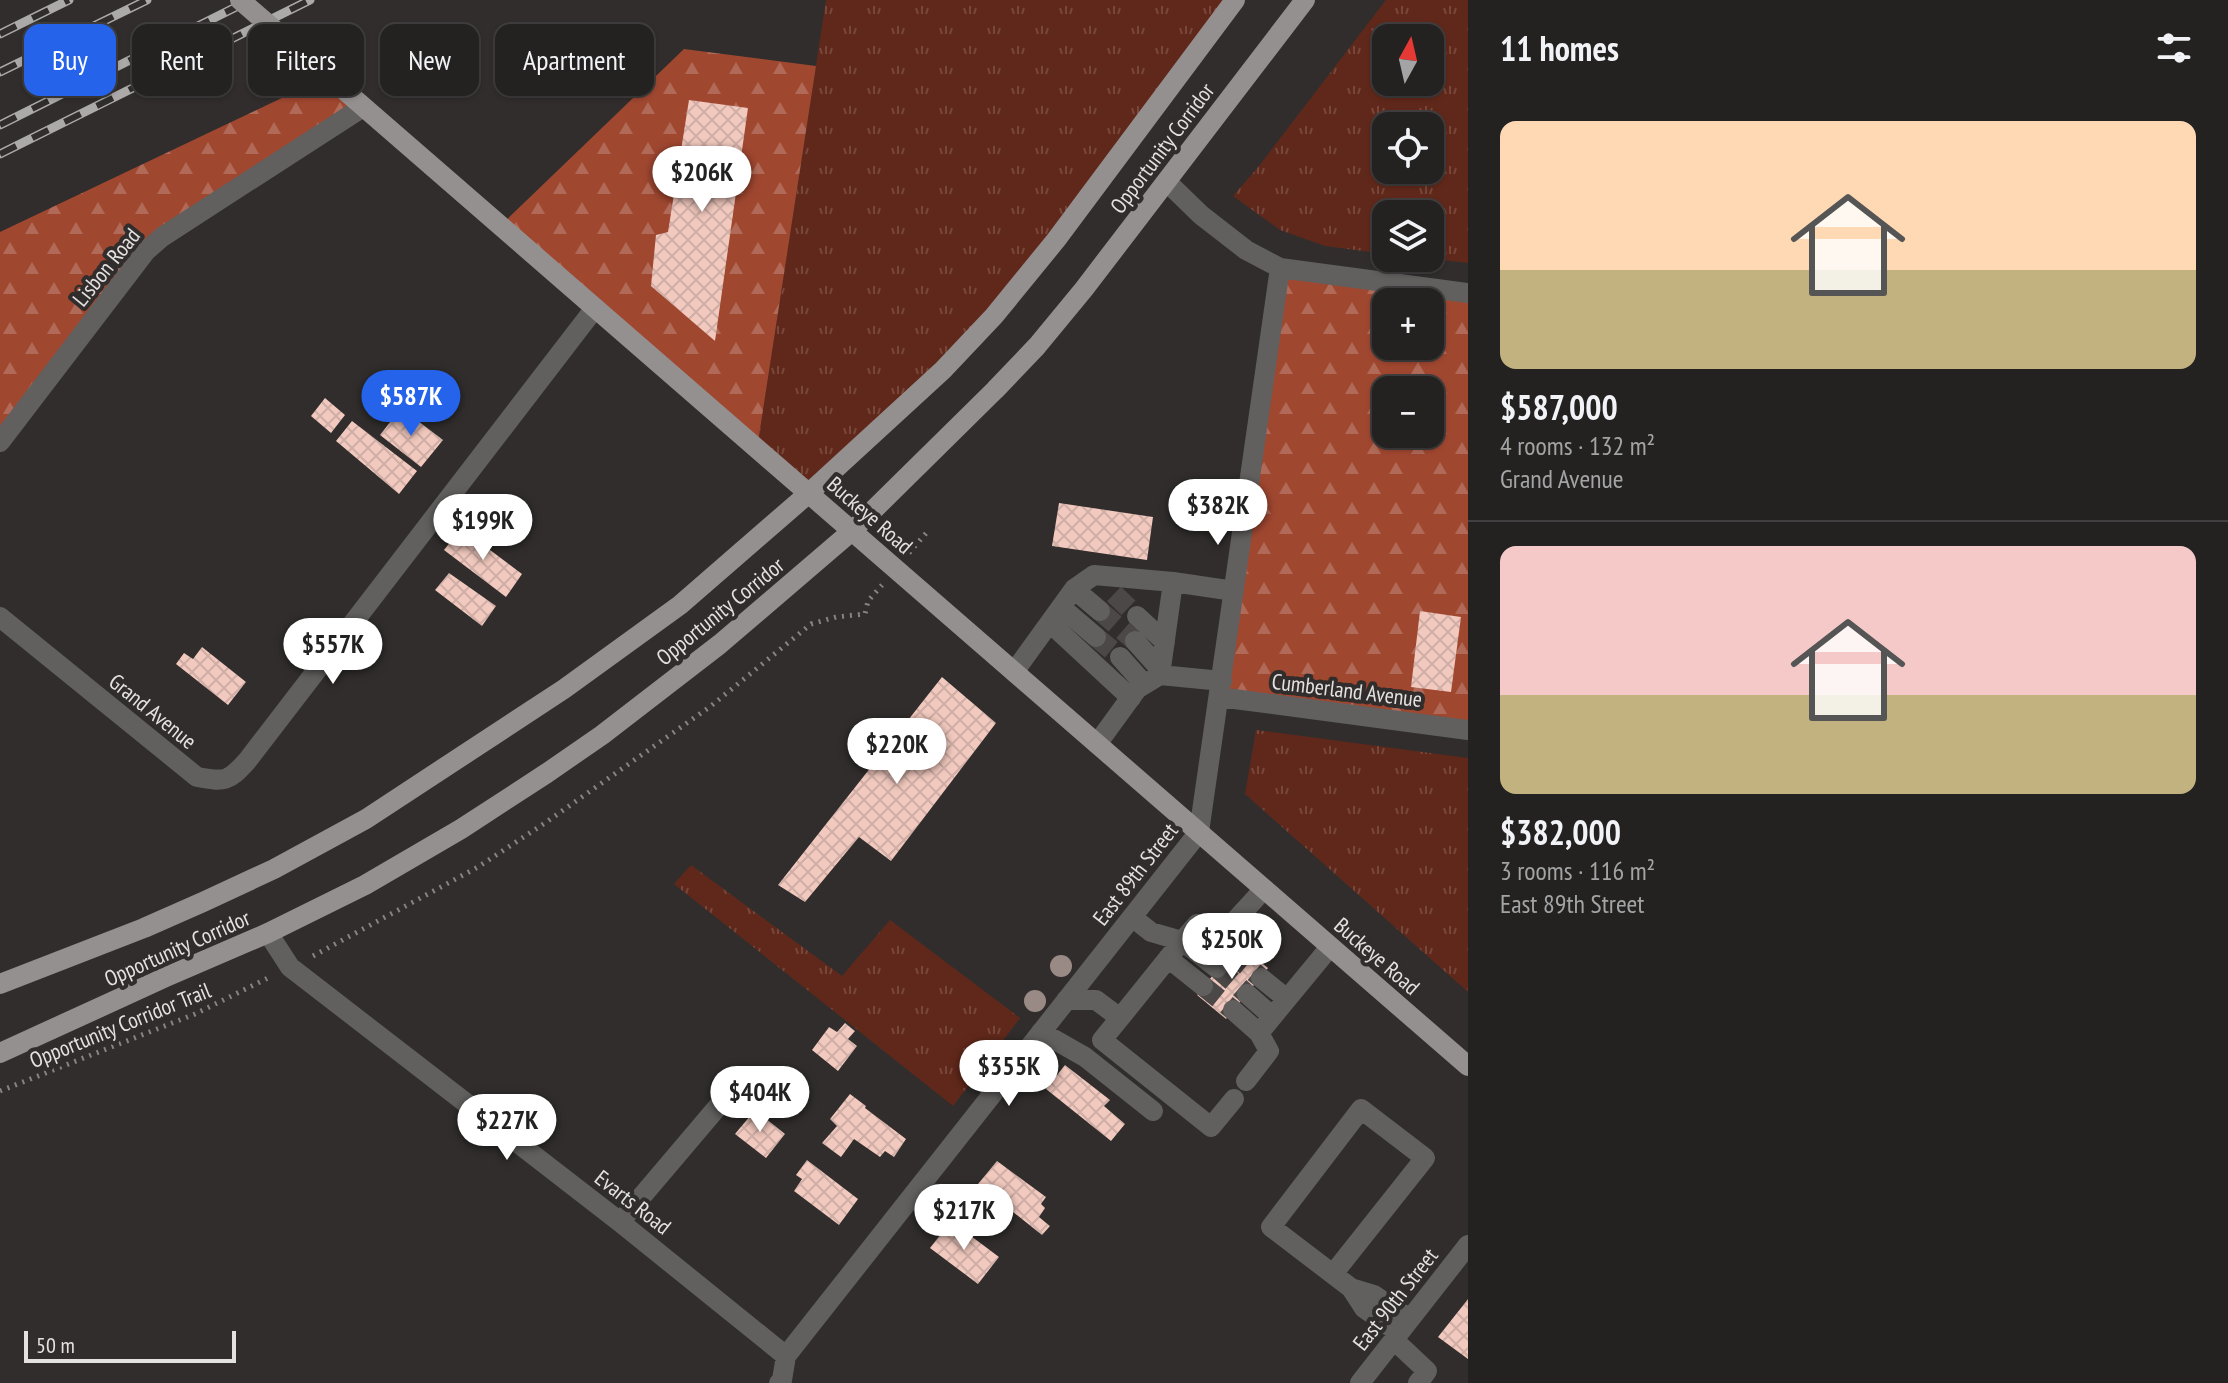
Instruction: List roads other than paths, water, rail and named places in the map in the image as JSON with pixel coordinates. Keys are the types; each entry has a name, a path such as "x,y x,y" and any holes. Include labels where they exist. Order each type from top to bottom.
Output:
{"main road":[{"name":"Buckeye Road","path":"240,0 1468,1066"},
{"name":"Opportunity Corridor","path":"0,984 203,902 274,869 366,819 564,689 680,605 809,493 943,370 994,316 1056,240 1235,0"},
{"name":"Opportunity Corridor","path":"0,1053 268,933 365,885 461,829 547,773 602,735 709,652 852,531 1037,346 1305,0"}],"street":[{"name":"Lisbon Road","path":"0,442 146,251 162,237 363,107"},
{"path":"1167,182 1201,215 1246,250 1280,268 1468,293"},
{"name":"East 89th Street","path":"786,1356 1199,832 1280,268"},
{"name":"Grand Avenue","path":"0,617 197,777 217,781 233,777 595,308"},
{"path":"1014,672 1074,589 1094,575 1234,591"},
{"path":"1094,575 1114,594"},
{"path":"1097,744 1149,682 1165,642 1173,582"},
{"path":"1074,589 1100,611"},
{"path":"1056,615 1096,637"},
{"path":"1056,615 1149,682"},
{"path":"1137,616 1165,642"},
{"path":"1135,641 1149,682"},
{"path":"1120,657 1149,682"},
{"name":"Cumberland Avenue","path":"1149,682 1220,689 1468,730"},
{"path":"1234,1099 1211,1127 1102,1040 1197,924 1233,923 1264,889"},
{"path":"1132,917 1151,932 1182,941 1217,968"},
{"path":"1197,924 1231,953"},
{"name":"Evarts Road","path":"268,933 290,967 620,1222 786,1356"},
{"path":"1259,1033 1330,947"},
{"path":"1168,958 1203,986"},
{"path":"1261,978 1287,999"},
{"path":"1247,994 1272,1016"},
{"path":"1066,1000 1096,1000 1120,1018"},
{"path":"1233,1010 1259,1033 1269,1051 1246,1081"},
{"path":"1041,1032 1085,1057 1153,1111"},
{"path":"620,1222 726,1097"},
{"path":"1333,1274 1425,1158 1361,1109 1271,1227 1351,1288 1374,1295 1427,1371 1418,1383"},
{"name":"East 90th Street","path":"1360,1383 1468,1245"},
{"path":"779,1383 786,1356"}],"tunnel":[{"path":"1114,594 1137,616"},
{"path":"1100,611 1135,641"},
{"path":"1096,637 1120,657"},
{"path":"1231,953 1261,978"},
{"path":"1217,968 1247,994"},
{"path":"1203,986 1233,1010"}],"railway":[{"path":"0,34 69,0"},
{"path":"0,72 147,0"},
{"path":"0,125 250,0"},
{"path":"0,154 310,0"}]}
